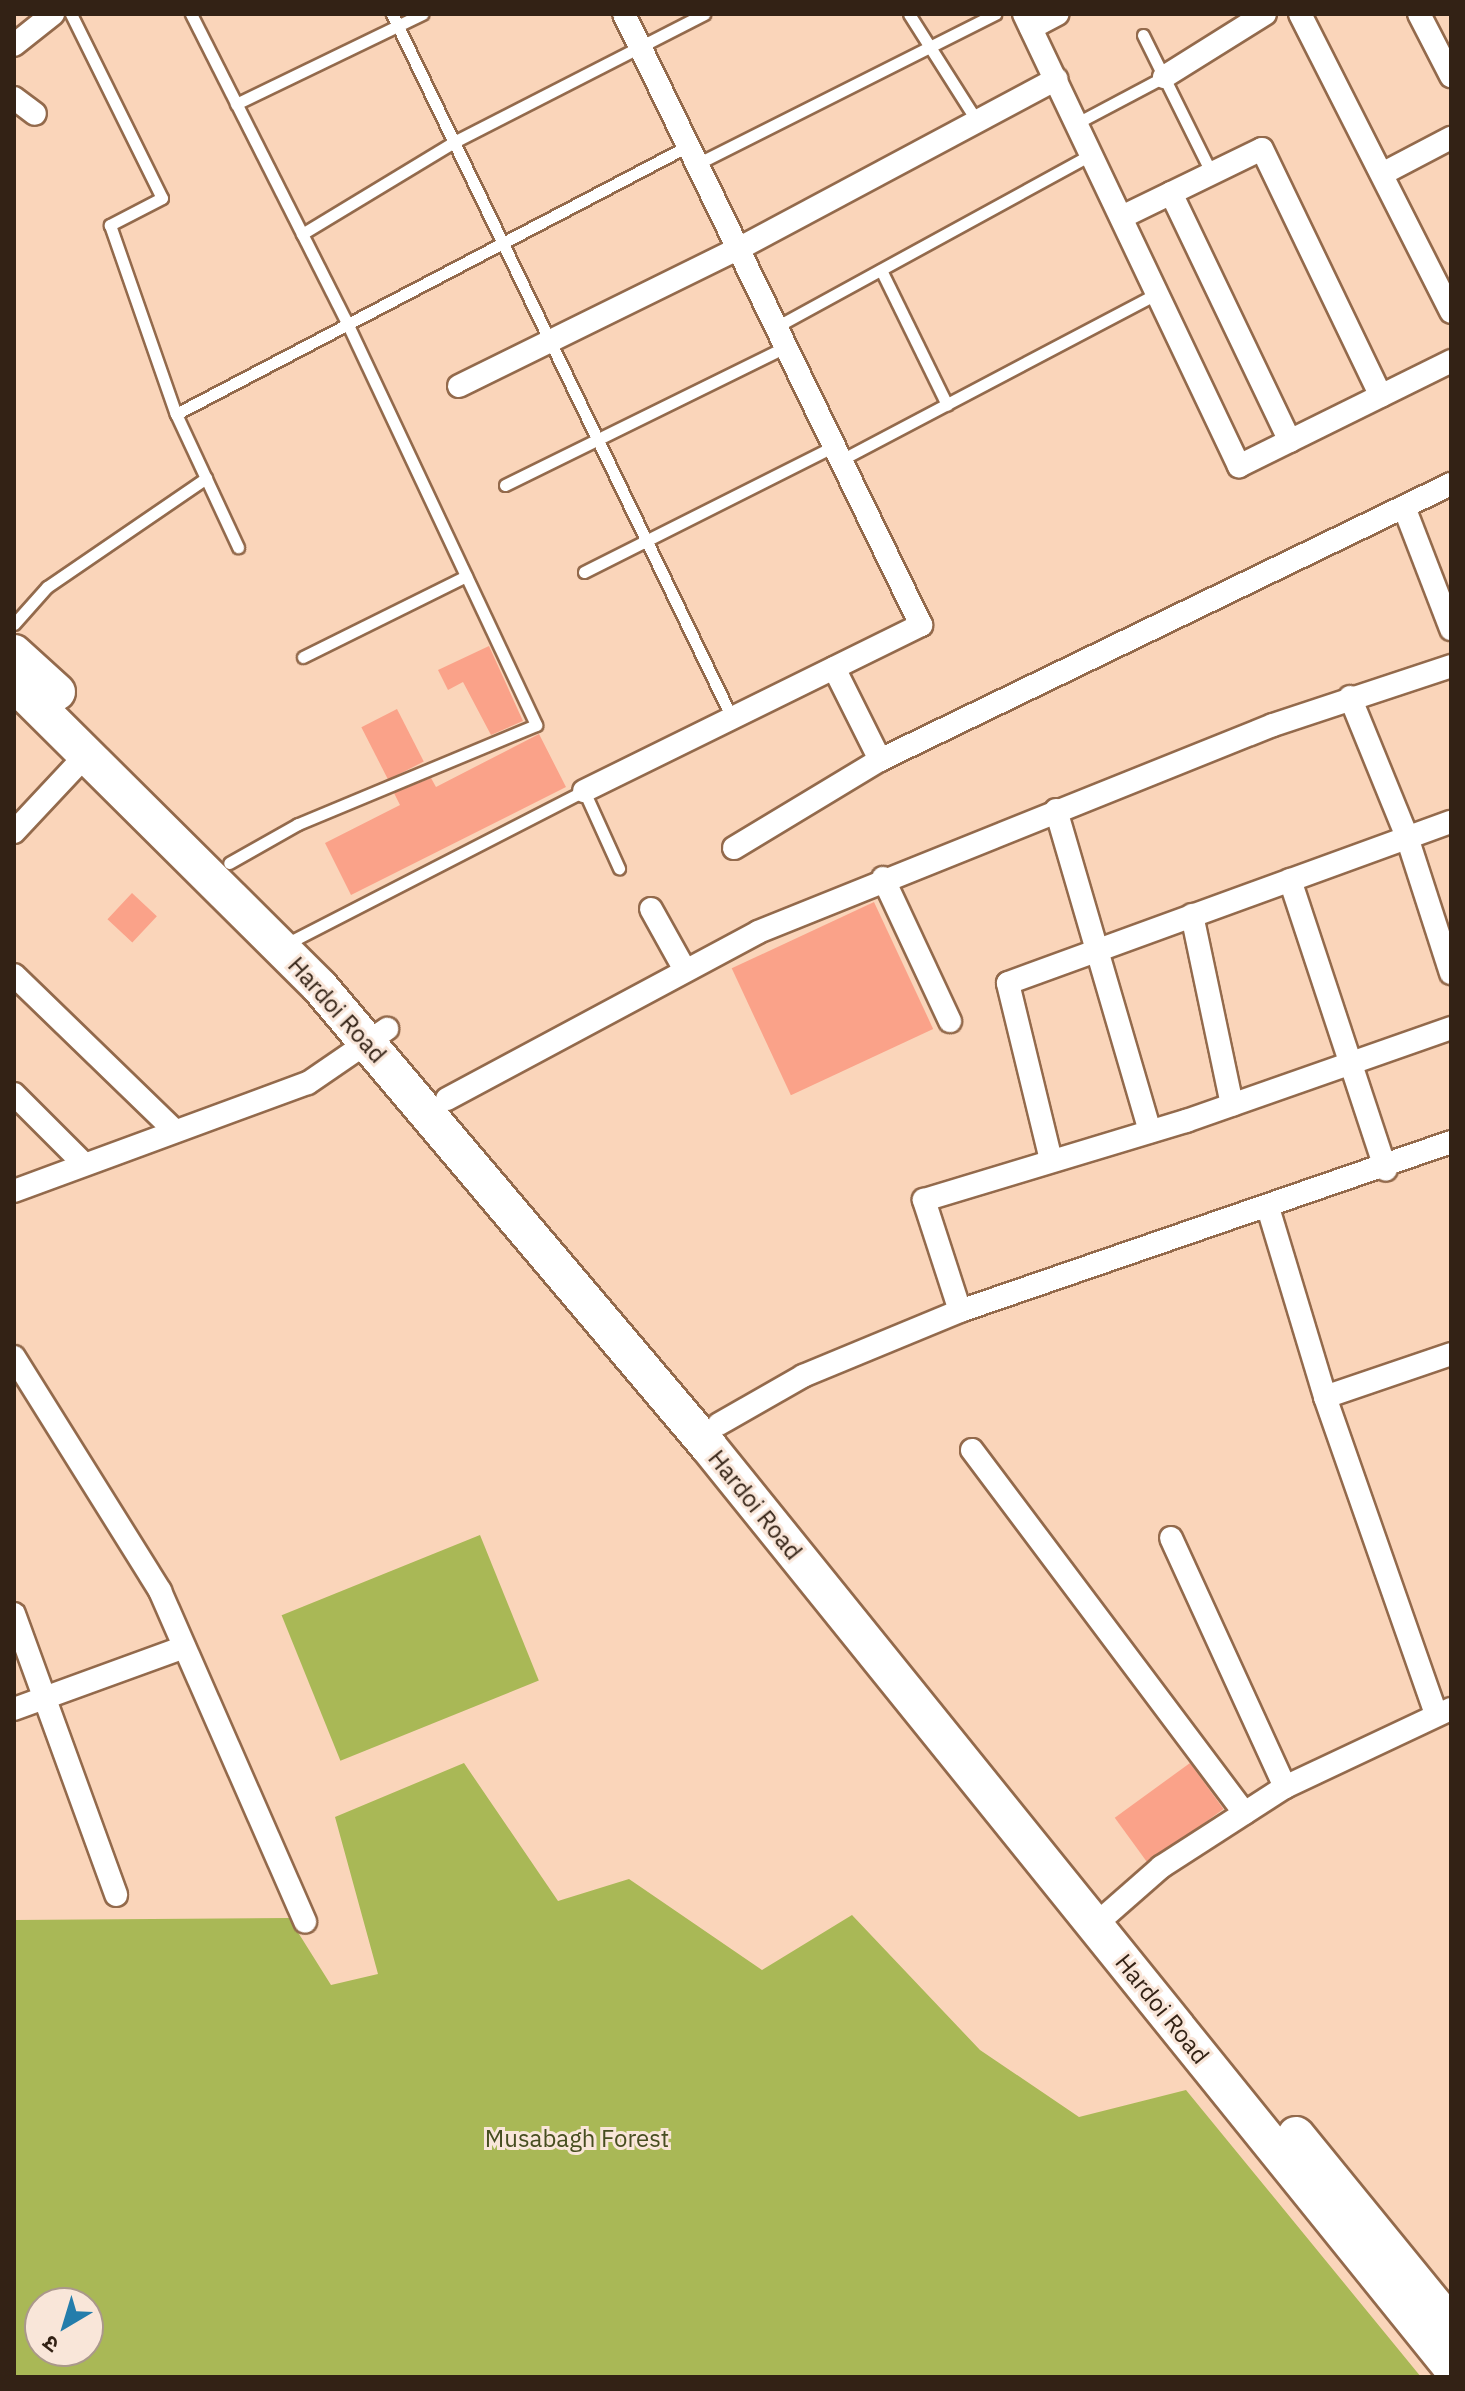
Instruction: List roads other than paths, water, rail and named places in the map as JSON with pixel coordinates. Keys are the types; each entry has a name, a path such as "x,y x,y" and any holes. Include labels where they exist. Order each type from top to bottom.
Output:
{"main road":[{"name":"Hardoi Road","path":"14,653 229,863 291,941 378,1036 681,1396 719,1424 1104,1917"},
{"name":"Hardoi Road","path":"14,683 291,941"},
{"name":"Hardoi Road","path":"378,1036 447,1099 681,1396 1334,2202 1451,2367"},
{"name":"Hardoi Road","path":"1334,2202 1451,2325"}],"street":[{"path":"14,45 53,14"},
{"path":"584,791 921,625 624,14"},
{"path":"1057,14 1028,21 1124,216 1239,466 1451,361"},
{"path":"1164,77 1265,14"},
{"path":"1300,14 1451,312"},
{"path":"1419,14 1451,76"},
{"path":"459,386 738,249 1056,79"},
{"path":"14,98 35,114"},
{"path":"1382,174 1451,138"},
{"path":"1124,216 1262,149 1381,396"},
{"path":"1171,193 1290,441"},
{"path":"734,848 880,760 1451,484"},
{"path":"1404,507 1451,629"},
{"path":"447,1099 685,970 883,878 1350,697 1451,666"},
{"path":"834,668 880,760"},
{"path":"1350,697 1407,837 1451,973"},
{"path":"14,832 87,754"},
{"path":"1056,810 1100,948 1150,1132"},
{"path":"1051,1160 1008,983 1451,822"},
{"path":"883,878 950,1021"},
{"path":"1290,880 1386,1170"},
{"path":"651,909 685,970"},
{"path":"1192,915 1232,1105"},
{"path":"14,975 174,1130"},
{"path":"960,1311 924,1200 1150,1132 1451,1028"},
{"path":"14,1191 83,1163 308,1083 378,1036"},
{"path":"14,1094 83,1163"},
{"path":"719,1424 803,1376 960,1311 1269,1211 1386,1170 1451,1142"},
{"path":"1104,1917 1161,1867 1285,1787 1444,1712 1325,1397 1269,1211"},
{"path":"1325,1397 1451,1354"},
{"path":"14,1357 160,1591 305,1922"},
{"path":"972,1450 1245,1813"},
{"path":"1171,1538 1285,1787"},
{"path":"14,1614 116,1895"},
{"path":"14,1709 184,1647"}],"lane":[{"path":"71,14 162,198 110,225 176,414 238,547"},
{"path":"191,14 348,325 536,725 298,824 229,863"},
{"path":"392,14 732,718"},
{"path":"236,104 422,14"},
{"path":"302,234 454,142 641,49 704,14"},
{"path":"909,14 977,121"},
{"path":"176,414 503,244 995,14"},
{"path":"1143,35 1212,174"},
{"path":"1077,123 1164,77"},
{"path":"505,485 597,440 781,337 881,270 1092,153"},
{"path":"881,270 947,405"},
{"path":"584,572 947,405 1159,293"},
{"path":"14,624 47,587 206,478"},
{"path":"303,657 466,576"},
{"path":"291,941 584,791 619,868"}],"park label":[{"name":"Musabagh Forest","path":"577,2139"}]}
